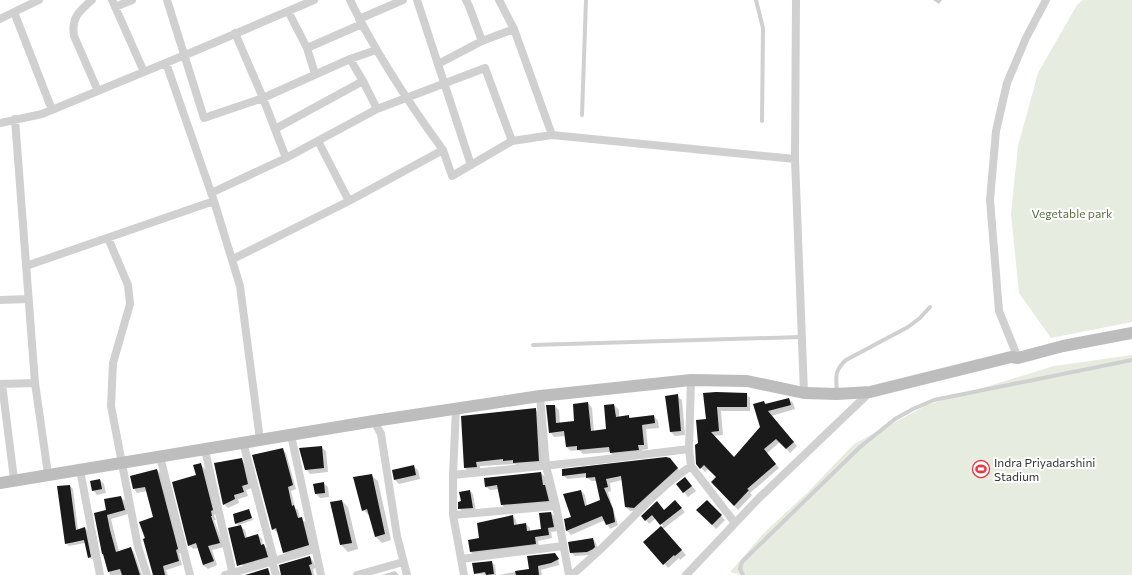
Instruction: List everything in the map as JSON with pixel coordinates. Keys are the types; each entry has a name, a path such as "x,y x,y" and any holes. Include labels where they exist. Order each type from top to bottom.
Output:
{"main road":[{"path":"0,483 14,479 205,450 243,442 456,408 540,396 691,380 747,381 804,393 838,394 870,392 1011,356 1018,358 1063,346 1132,333"}],"street":[{"path":"0,19 39,0"},
{"path":"92,0 78,13 74,20 73,28 74,36 98,91"},
{"path":"132,0 114,3 144,72"},
{"path":"167,0 204,118 263,98 315,74 376,50"},
{"path":"0,123 42,114 184,56 314,0"},
{"path":"350,0 376,50 406,99 443,150 452,176 512,140 552,135 795,160"},
{"path":"307,48 403,0"},
{"path":"417,0 471,165"},
{"path":"466,0 482,41"},
{"path":"500,0 514,28 552,135"},
{"path":"796,0 795,160 804,393"},
{"path":"1018,358 999,311 990,200 996,131 1007,84 1029,31 1046,0"},
{"path":"288,11 307,48 315,74"},
{"path":"14,12 52,110"},
{"path":"438,64 482,41 514,28"},
{"path":"235,33 263,98 286,158"},
{"path":"350,60 363,80 377,109"},
{"path":"166,63 233,259 240,286 260,440"},
{"path":"26,266 108,238 212,197 377,109 485,68 512,140"},
{"path":"275,129 363,80"},
{"path":"15,119 35,383 48,474"},
{"path":"318,141 349,201"},
{"path":"233,259 349,201 443,150"},
{"path":"108,238 130,296 130,304 113,363 111,406 138,547 146,575"},
{"path":"0,300 28,299"},
{"path":"691,380 689,449 691,466 735,523"},
{"path":"14,479 1,384 35,383"},
{"path":"686,575 735,523 870,392"},
{"path":"540,396 546,466 570,575 607,543 669,482 691,466"},
{"path":"456,408 453,514 464,575"},
{"path":"374,421 382,434 391,504 407,575"},
{"path":"292,435 321,575"},
{"path":"243,442 274,560 273,565 276,575"},
{"path":"453,475 546,466 689,449"},
{"path":"205,450 230,574 315,549"},
{"path":"160,457 190,575"},
{"path":"80,470 100,575"},
{"path":"453,514 556,506"},
{"path":"461,559 563,546"},
{"path":"357,575 403,562"}],"lane":[{"path":"582,115 586,0"},
{"path":"756,0 763,28 762,122"},
{"path":"838,394 836,374 838,367 846,360 915,323 930,307"},
{"path":"533,345 801,337"},
{"path":"743,575 740,569 742,562 860,447 901,415 934,400 1132,360"}],"green space":[{"name":"Vegetable park","path":"1083,0 1132,0 1132,322 1051,338 1019,293 1011,214 1018,146 1038,73 1077,5"},
{"name":"Indra Priyadarshini Stadium","path":"1132,355 1132,575 742,575 730,572 764,533 807,493 854,444 927,405 1054,366"}],"building":[{"path":"703,393 747,393 747,407 717,407 719,431 711,432 734,457 760,427 753,404 764,401 765,404 789,398 791,405 768,411 794,442 786,449 776,439 764,449 776,464 747,489 749,490 734,506 711,482 716,477 704,465 700,469 696,464 695,445 698,443 696,420 706,419"},
{"path":"678,394 681,431 670,432 665,396"},
{"path":"588,402 591,431 606,429 604,405 614,404 616,417 629,415 629,418 654,415 655,423 642,425 644,445 638,445 639,450 610,453 609,447 577,450 577,446 566,447 564,431 549,433 546,405 555,405 556,423 574,421 573,404"},
{"path":"536,408 539,461 513,463 513,460 503,461 503,459 476,462 477,467 464,468 461,416"},
{"path":"322,446 324,468 305,470 299,448"},
{"path":"283,448 293,485 288,487 292,506 294,505 298,518 302,517 309,545 283,553 276,528 272,530 252,455"},
{"path":"666,457 670,458 678,468 634,508 625,507 621,476 606,479 608,487 604,488 613,509 615,522 606,525 602,516 566,531 564,519 571,517 563,494 581,490 585,506 600,500 595,477 586,478 586,473 562,476 562,469"},
{"path":"242,458 248,484 242,486 244,492 234,495 235,499 223,505 214,463"},
{"path":"201,463 213,510 211,511 211,516 220,543 208,546 214,561 203,565 196,543 188,546 172,482 196,475 193,465"},
{"path":"414,465 416,475 394,480 392,470"},
{"path":"157,469 178,549 176,550 179,561 163,566 165,575 153,575 143,539 145,538 139,522 153,517 145,487 133,489 130,476"},
{"path":"541,472 543,485 545,485 549,501 501,505 497,485 485,487 484,478"},
{"path":"372,474 385,534 375,537 367,509 362,511 353,477"},
{"path":"685,477 692,486 683,493 676,484"},
{"path":"100,479 102,489 92,491 90,481"},
{"path":"324,482 325,493 315,494 313,484"},
{"path":"70,485 76,530 85,527 91,557 88,558 84,540 65,544 57,486"},
{"path":"470,490 473,508 458,509 458,502 461,501 459,492"},
{"path":"121,496 125,510 107,515 110,530 116,552 131,547 140,575 122,575 120,569 108,572 102,554 94,513 106,510 104,499"},
{"path":"342,500 352,543 340,545 330,502"},
{"path":"675,500 682,508 660,525 652,515 645,521 641,516 657,501 664,510"},
{"path":"707,500 722,515 712,525 696,510"},
{"path":"249,509 252,518 235,524 233,514"},
{"path":"551,512 554,527 541,529 539,513"},
{"path":"513,515 514,525 526,523 527,531 548,528 549,535 535,537 536,544 470,552 468,540 479,538 477,523"},
{"path":"241,525 245,538 258,534 261,545 264,544 268,557 237,566 228,528"},
{"path":"661,526 682,550 663,565 643,542"},
{"path":"593,538 595,547 593,549 587,552 570,553 568,542"},
{"path":"555,553 559,559 551,563 538,566 539,575 516,575 515,571 529,569 527,556"},
{"path":"310,556 312,564 309,565 312,575 281,575 279,565"},
{"path":"492,561 494,574 486,575 485,572 474,574 472,563"},
{"path":"268,568 270,575 245,575"}],"place":[{"name":"Indra Priyadarshini Stadium","path":"981,469"}]}
